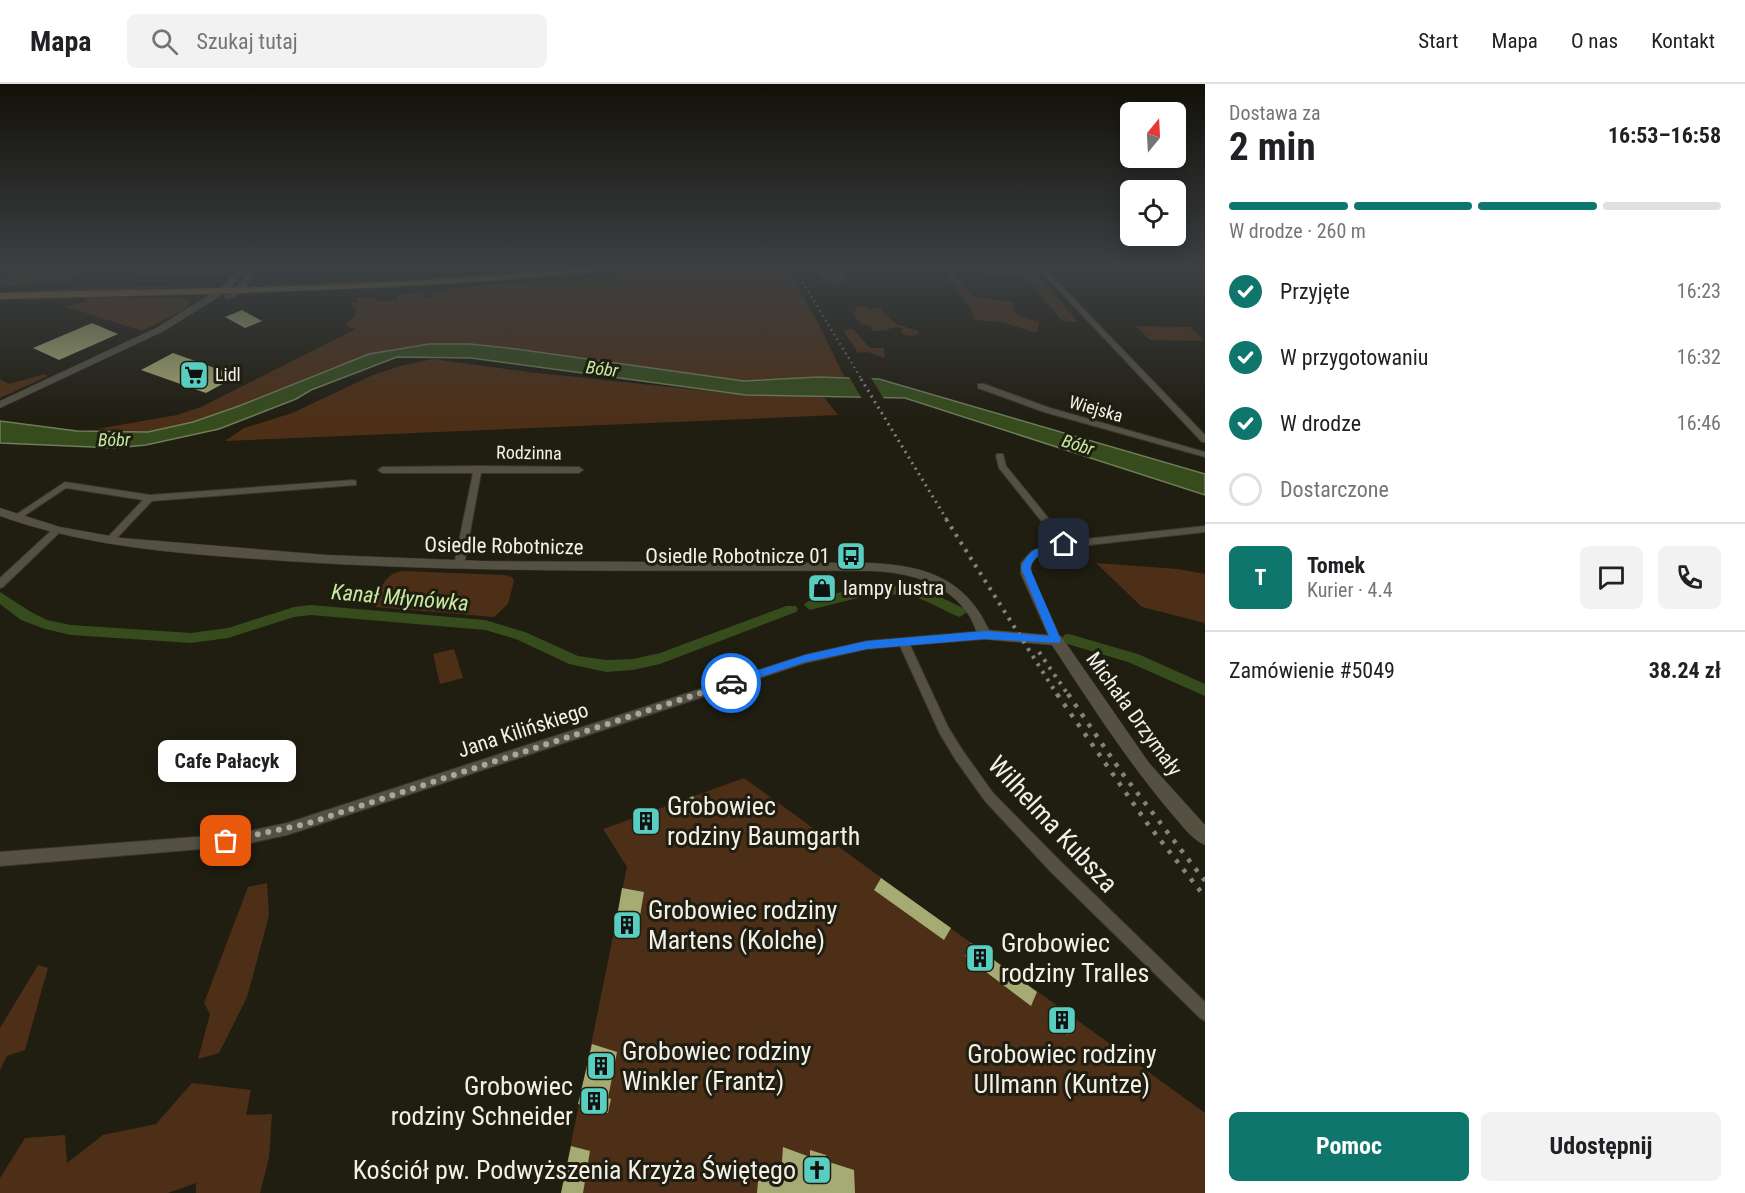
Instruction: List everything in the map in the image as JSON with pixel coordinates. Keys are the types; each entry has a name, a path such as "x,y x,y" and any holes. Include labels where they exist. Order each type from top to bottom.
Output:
{"street":[{"path":"161,329 177,320"},
{"path":"0,405 183,320"},
{"path":"1090,320 1205,440"},
{"name":"Wiejska","path":"981,386 1047,410 1205,455"},
{"path":"1000,456 1002,466 1064,544"},
{"name":"Rodzinna","path":"459,565 478,469"},
{"name":"Rodzinna","path":"382,470 579,470"},
{"path":"15,518 65,485 150,498 353,483"},
{"path":"109,541 150,498"},
{"name":"Osiedle Robotnicze","path":"0,512 56,531 109,541 343,562 459,565 873,567 903,570 927,576 958,594 968,604 985,635"},
{"path":"1056,640 1025,568 1029,557 1035,552 1064,544 1205,530"},
{"path":"0,584 56,531"},
{"name":"Jana Kilińskiego","path":"0,860 236,840 287,829 805,658 850,647 985,635 1056,640"},
{"name":"Michała Drzymały","path":"1056,640 1089,691 1140,759 1186,818 1205,837"},
{"name":"Wilhelma Kubsza","path":"903,642 944,730 958,755 989,797 1055,866 1205,1013"}],"shaded area":[{"path":"107,320 164,320 142,331"},
{"path":"351,320 816,320 845,378 744,381 516,349 470,344 429,344 392,349 331,368 239,406 193,422 148,432 97,429 177,415 201,407 356,329 346,324"},
{"path":"858,320 891,320 896,324 918,331 919,334 906,335 901,333 902,328 899,327 873,331 870,326 861,324"},
{"path":"975,320 1032,320 1039,322 1037,333 1001,322"},
{"path":"1076,320 1078,322 1062,321"},
{"path":"1136,326 1190,327 1205,341 1150,340"},
{"path":"853,329 870,348 884,348 885,358 868,352 858,353 843,330"},
{"path":"433,359 528,372 746,395 822,395 838,415 225,441 244,428 292,413 373,375"},
{"path":"44,374 48,376 0,398 0,379 9,384"},
{"path":"1096,563 1178,569 1205,574 1205,623 1142,607"},
{"path":"402,571 504,575 512,577 514,581 508,604 494,617 376,607 383,583 391,575"},
{"path":"454,649 463,678 440,684 433,654"},
{"path":"744,778 1205,1113 1205,1193 561,1193 627,867 603,829"},
{"path":"267,883 269,915 247,997 219,1053 198,1059 210,1014 204,1003 248,887"},
{"path":"38,965 48,968 25,1050 7,1056 0,1070 0,1028"},
{"path":"192,1083 251,1090 246,1115 272,1114 269,1158 260,1193 196,1193 196,1183 168,1193 0,1193 0,1178 25,1138 65,1135 67,1163 103,1135 156,1124"}],"water":[{"name":"Bóbr","path":"429,344 470,344 516,349 744,381 818,377 879,379 1205,474 1205,495 905,398 746,395 471,358 397,357 219,429 146,445 115,448 0,443 0,421 77,431 148,432 193,422 369,354"}],"pier":[{"path":"848,375 870,376 884,399 862,399"}],"building":[{"path":"230,320 262,321 245,328"},
{"path":"92,323 118,334 59,360 33,348"},
{"name":"Lidl","path":"173,353 237,376 206,393 141,370"},
{"path":"693,796 700,810 689,815 682,801"},
{"name":"Grobowiec rodziny Baumgarth","path":"651,812 656,825 641,831 635,818"},
{"path":"881,878 951,928 944,940 874,890"},
{"path":"622,888 644,892 636,939 614,934"},
{"path":"971,943 1037,992 1031,1006 965,956"},
{"name":"Grobowiec rodziny Ullmann (Kuntze)","path":"1056,1006 1075,1019 1068,1035 1050,1021"},
{"path":"592,1044 617,1052 608,1098 611,1099 608,1113 578,1104"},
{"path":"571,1146 590,1151 583,1193 561,1193"},
{"name":"Kościół pw. Podwyższenia Krzyża Świętego","path":"783,1147 810,1157 810,1150 826,1155 826,1161 854,1170 855,1193 757,1193 759,1169 781,1176"}],"waterway":[{"name":"Kanał Młynówka","path":"810,605 861,594 900,591 925,595 960,612"},
{"name":"Kanał Młynówka","path":"0,597 26,616 45,624 71,630 191,638 228,633 294,612 311,610 485,625 520,636 579,662 606,666 633,665 660,659 791,609"},
{"name":"Kanał Młynówka","path":"1069,639 1133,658 1205,690"}],"railway":[{"path":"825,320 862,380"},
{"path":"861,379 947,520"},
{"path":"946,519 1058,696"},
{"path":"1039,652 1069,696"},
{"path":"1057,694 1147,823 1205,897"},
{"path":"1068,694 1122,773 1205,881"}],"way so far":[{"path":"226,841 306,824 731,683"}],"place":[{"name":"Lidl","path":"194,375"},
{"name":"Osiedle Robotnicze 01","path":"851,556"},
{"name":"lampy lustra","path":"822,588"},
{"name":"Grobowiec rodziny Baumgarth","path":"646,821"},
{"name":"Cafe Pałacyk","path":"226,841"},
{"name":"Grobowiec rodziny Martens (Kolche)","path":"627,925"},
{"name":"Grobowiec rodziny Tralles","path":"980,958"},
{"name":"Grobowiec rodziny Ullmann (Kuntze)","path":"1062,1020"},
{"name":"Grobowiec rodziny Winkler (Frantz)","path":"601,1066"},
{"name":"Grobowiec rodziny Schneider","path":"594,1101"},
{"name":"Kościół pw. Podwyższenia Krzyża Świętego","path":"817,1170"}],"route":[{"path":"731,683 805,658 850,647 985,635 1056,640 1025,568 1029,557 1035,552 1064,544"}]}
